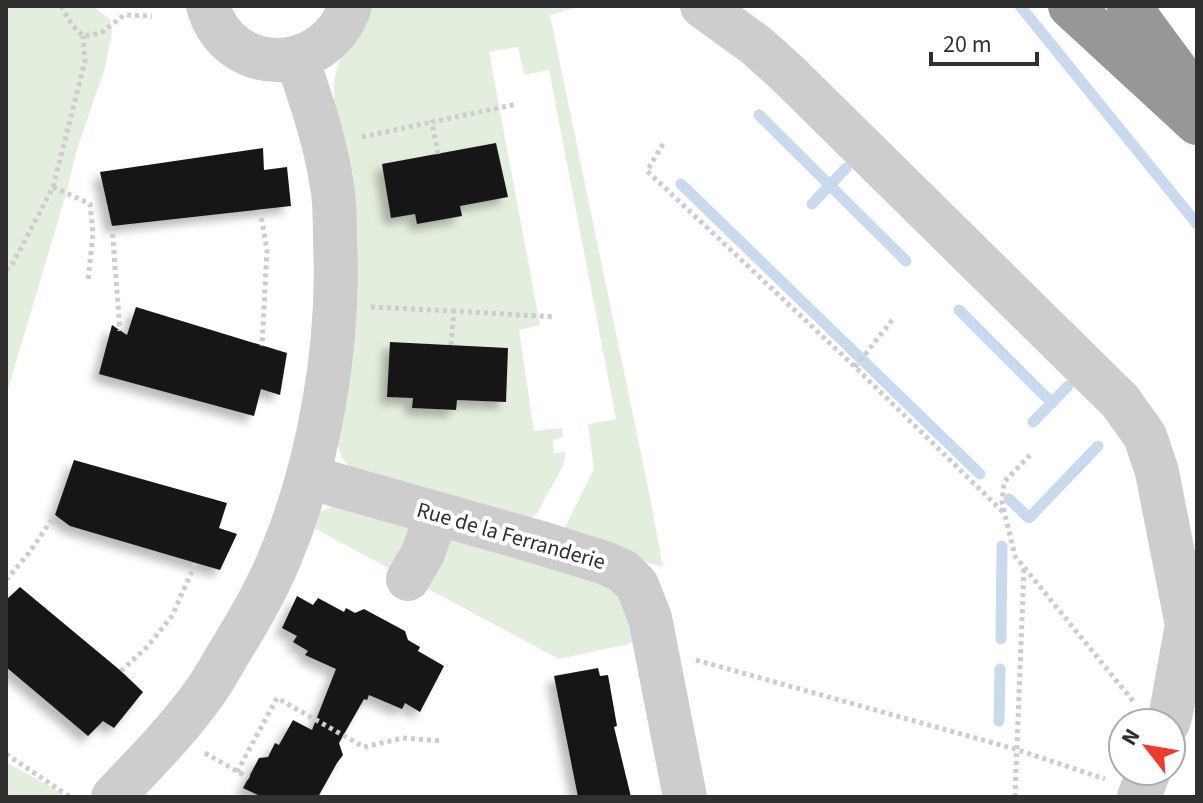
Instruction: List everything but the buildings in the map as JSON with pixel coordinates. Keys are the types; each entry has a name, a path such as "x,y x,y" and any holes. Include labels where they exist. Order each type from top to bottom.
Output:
{"highway":[{"path":"1070,6 1197,123"},
{"path":"1129,6 1197,98"}],"street":[{"path":"208,6 212,18 227,39 247,54 271,60 297,59 317,50 333,37 350,6"},
{"path":"702,6 757,46 788,74 1120,401 1145,436 1157,472 1187,625 1172,707"},
{"path":"113,797 161,748 205,691 244,629 281,555 308,477 333,349 337,292 333,195 314,108 297,59"},
{"name":"Rue de la Ferranderie","path":"308,477 593,559 623,571 637,585 650,618 685,797"},
{"path":"408,579 423,553 437,514"}],"path":[{"path":"6,270 12,265 53,187 85,61 83,36 61,6"},
{"path":"83,36 101,33 124,15 152,16"},
{"path":"353,139 517,104"},
{"path":"432,122 438,154"},
{"path":"663,144 647,171 1003,512"},
{"path":"53,187 90,204 93,234 88,280"},
{"path":"260,210 267,250 262,346"},
{"path":"112,226 120,331"},
{"path":"364,308 555,317"},
{"path":"451,345 454,311"},
{"path":"855,367 893,319"},
{"path":"1030,455 1004,482 1003,512 1015,556 1146,707"},
{"path":"6,580 55,515"},
{"path":"121,671 148,646 172,616 196,562"},
{"path":"1015,797 1024,568"},
{"path":"657,649 1107,776"},
{"path":"237,772 277,698 364,747 403,738 442,741"},
{"path":"194,747 249,778"},
{"path":"6,754 70,797"}],"green space":[{"path":"6,6 92,6 110,19 112,33 105,68 77,149 6,396"},
{"path":"374,6 582,6 550,15 663,567 559,539 594,469 588,424 616,419 549,70 524,75 518,47 489,52 540,325 519,330 534,431 562,428 563,437 553,440 554,453 565,452 563,466 537,513 529,520 353,471 342,458 336,441 334,84 344,52","holes":["496,144 507,197 460,206 461,216 418,224 415,214 382,164","390,342 508,348 505,402 457,400 455,410 413,408 413,398"]},
{"path":"336,504 614,582 640,638 628,644 559,659 306,524"},
{"path":"6,762 64,794 59,797 6,797"}],"waterway":[{"path":"1020,6 1197,224"},
{"path":"759,115 906,261"},
{"path":"812,204 846,168"},
{"path":"681,184 980,474"},
{"path":"959,310 1052,403"},
{"path":"1033,422 1068,386"},
{"path":"1009,499 1029,518 1098,446"},
{"path":"1001,639 1002,546"},
{"path":"999,721 1000,669"}]}
